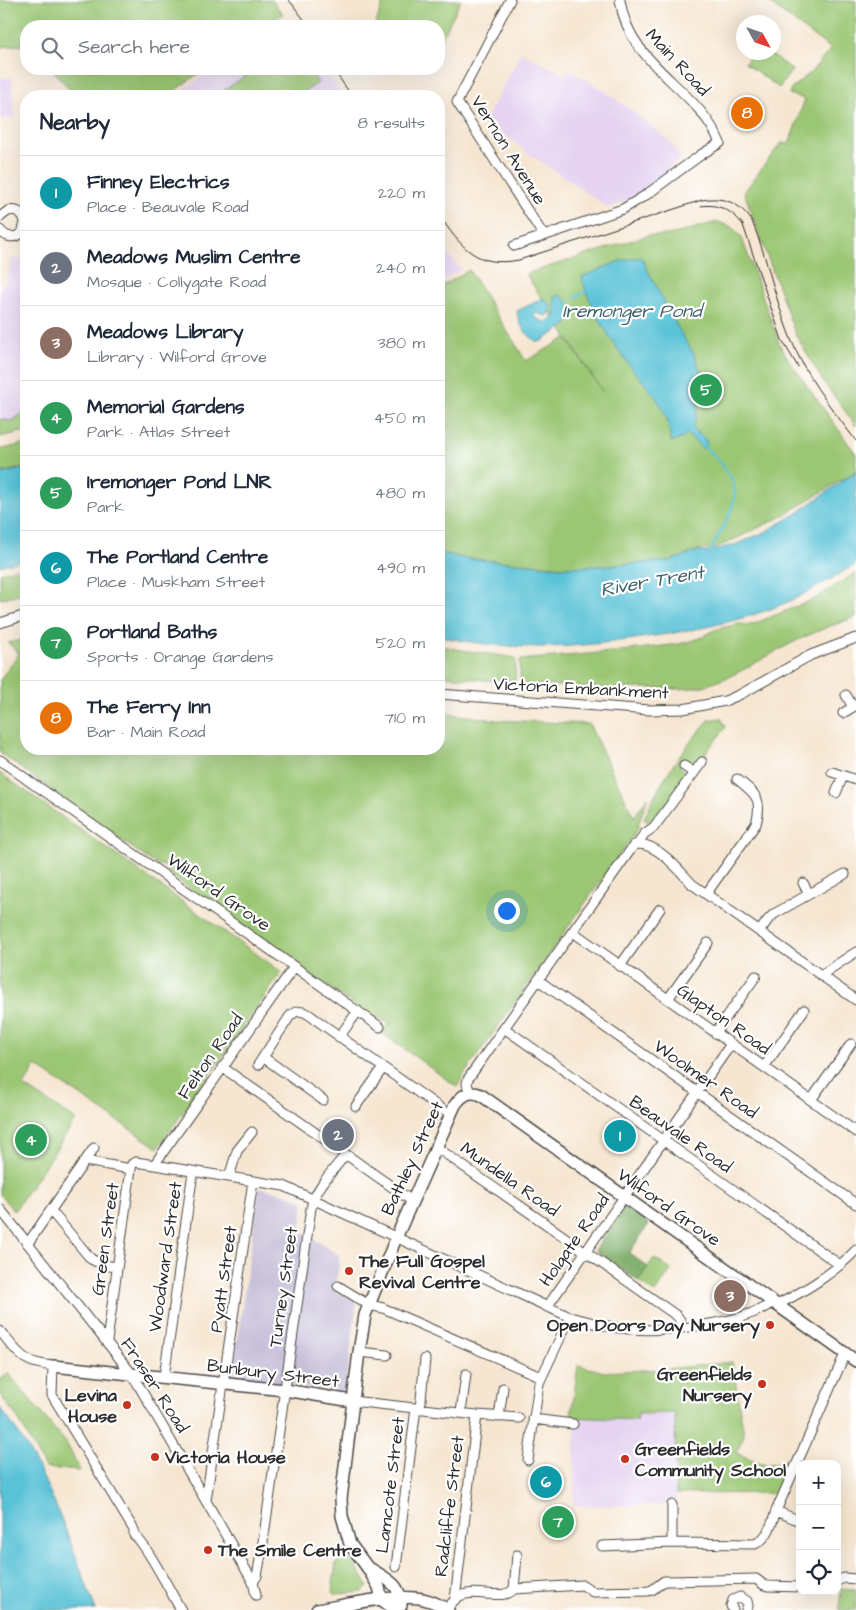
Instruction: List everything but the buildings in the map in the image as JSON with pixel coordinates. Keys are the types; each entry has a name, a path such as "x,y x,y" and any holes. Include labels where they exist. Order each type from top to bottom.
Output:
{"street":[{"name":"Vernon Avenue","path":"510,0 457,102 544,236"},
{"name":"Main Road","path":"544,236 614,214 631,205 720,143 708,119 657,68 636,42 625,23 620,0"},
{"path":"0,217 8,211 16,211 20,214"},
{"path":"0,230 6,236 12,237 20,234"},
{"path":"514,246 544,236"},
{"path":"0,623 20,617"},
{"name":"Victoria Embankment","path":"445,694 650,710 683,709 718,702 742,694 812,655 856,638"},
{"path":"843,713 854,706 846,695"},
{"name":"Wilford Grove","path":"0,760 380,1027"},
{"name":"Bathley Street","path":"381,1596 367,1567 350,1544 342,1516 341,1498 362,1330 369,1305 396,1238 455,1105 459,1099 470,1093 467,1084 468,1079 634,845 638,844 644,834 654,827 702,762"},
{"path":"684,766 694,773"},
{"path":"832,772 856,780"},
{"path":"836,793 842,776"},
{"path":"706,894 756,824 759,814 759,807 754,793 737,779"},
{"path":"638,844 647,846 663,856 692,884 856,1000"},
{"path":"760,931 774,914 845,874"},
{"path":"803,883 809,894"},
{"path":"620,966 660,909"},
{"name":"Glapton Road","path":"573,932 856,1132"},
{"path":"668,999 708,943"},
{"path":"821,975 856,952"},
{"name":"Felton Road","path":"154,1165 294,967"},
{"path":"715,1033 756,976"},
{"name":"Woolmer Road","path":"538,980 856,1204"},
{"path":"764,1067 804,1010"},
{"path":"322,1100 260,1061 290,1016 298,1011 308,1014 443,1110"},
{"path":"339,1037 358,1011"},
{"name":"Beauvale Road","path":"504,1028 840,1265"},
{"name":"Holgate Road","path":"547,1307 731,1044"},
{"path":"811,1100 851,1044"},
{"path":"222,1067 412,1201"},
{"path":"356,1106 383,1068"},
{"name":"Wilford Grove","path":"470,1093 481,1096 856,1361"},
{"path":"230,1177 237,1151 252,1132"},
{"name":"Mundella Road","path":"436,1147 677,1316 682,1327"},
{"path":"28,1243 94,1148"},
{"name":"Turney Street","path":"253,1582 262,1549 313,1198 346,1155"},
{"path":"85,1161 131,1169"},
{"name":"Green Street","path":"107,1341 132,1164 136,1162 154,1165"},
{"path":"154,1165 281,1185 570,1317 617,1328 682,1327 743,1316 806,1290 840,1265 856,1250"},
{"name":"Woodward Street","path":"164,1377 193,1172"},
{"name":"Pyatt Street","path":"206,1500 253,1181"},
{"name":"Fraser Road","path":"0,1209 132,1374 253,1582 256,1595"},
{"path":"51,1211 91,1259 103,1265 117,1267"},
{"path":"338,1286 369,1305 384,1308 541,1377"},
{"path":"528,1460 541,1377 570,1317"},
{"name":"Bunbury Street","path":"0,1331 24,1358 36,1364 285,1390 418,1408 519,1418"},
{"path":"359,1352 386,1356"},
{"path":"602,1546 672,1543 754,1544 759,1542 769,1532 845,1354"},
{"name":"Lamcote Street","path":"396,1567 426,1359"},
{"path":"53,1366 52,1394 181,1610"},
{"path":"461,1413 466,1374"},
{"path":"499,1417 503,1388"},
{"name":"Radcliffe Street","path":"455,1600 477,1415"},
{"path":"533,1419 573,1424"},
{"path":"672,1506 672,1543"},
{"path":"776,1512 796,1520"},
{"path":"514,1589 517,1555"},
{"name":"Bathley Street","path":"367,1567 397,1587 401,1604"},
{"path":"317,1610 381,1596 401,1604 424,1599 435,1602 446,1610 459,1596 465,1594 501,1594 508,1593 514,1589 582,1585 593,1592 648,1591 667,1581 756,1579 764,1586 796,1587"},
{"path":"841,1579 856,1579"},
{"path":"381,1596 394,1610"},
{"path":"733,1610 731,1606 733,1600 740,1597 747,1601 748,1606 746,1610"}],"shaded area":[{"path":"521,52 565,75 568,69 611,95 669,141 681,158 668,168 664,175 642,192 609,208 524,150 486,119"},
{"path":"205,75 328,75 339,90 183,90"},
{"path":"12,77 15,117 0,118 0,79"},
{"path":"445,248 449,256 462,270 445,278"},
{"path":"20,258 20,433 0,438 0,289 9,274 10,259"},
{"path":"259,1188 276,1191 304,1201 300,1232 340,1256 335,1291 357,1301 345,1392 232,1378"},
{"name":"Greenfields Community School","path":"675,1413 676,1505 573,1506 576,1417 637,1420 638,1414"}],"green space":[{"path":"0,0 272,0 283,14 274,20 20,20 20,45 0,47"},
{"path":"384,0 461,0 445,32 445,20 377,20"},
{"path":"765,0 856,1 856,426 822,380 795,333 744,192 781,143 789,144 805,99 789,94 792,88 811,72 831,49"},
{"path":"747,60 778,60 792,70 779,88 745,63"},
{"path":"57,75 197,75 175,90 70,90"},
{"path":"246,75 313,75 318,83 307,90 224,90"},
{"path":"718,222 732,227 742,238 779,343 790,362 856,454 856,471 783,516 716,548 699,550 670,561 575,568 462,558 445,554 445,284 469,270 526,361 566,338 602,391 526,274 649,235 676,234"},
{"path":"20,415 20,432 0,437 0,419 12,421"},
{"path":"20,445 20,468 0,473 0,450"},
{"path":"20,568 20,594 0,599 0,573"},
{"path":"856,573 856,617 807,636 713,683 696,688 673,689 520,684 520,660 679,644 701,638 714,630 738,624 751,625 812,600"},
{"path":"20,640 20,755 445,755 445,713 496,720 589,724 634,817 648,797 638,825 639,827 457,1087 382,1033 389,1024 378,1017 374,1019 301,968 297,960 289,959 168,873 164,866 155,864 0,753 0,680 18,655 18,652 8,643"},
{"path":"445,646 516,658 515,681 445,676"},
{"path":"721,718 726,727 694,768 685,761 680,767 689,775 658,815 648,822 644,819 656,793 681,754 709,720"},
{"path":"0,773 282,972 158,1148 36,1066 24,1086 76,1120 14,1211 0,1195"},
{"path":"625,1207 649,1224 629,1253 648,1267 638,1281 595,1250"},
{"path":"654,1258 671,1270 655,1293 638,1281"},
{"path":"732,1362 744,1435 736,1453 765,1465 793,1459 779,1493 676,1494 675,1413 638,1414 637,1420 571,1417 578,1365 604,1372 666,1369"},
{"path":"8,1373 67,1444 80,1471 45,1468 17,1417 0,1395 0,1380"},
{"path":"347,1555 368,1587 363,1592 334,1594 332,1592 336,1563"},
{"path":"841,1589 856,1590 856,1610 839,1610"}],"water":[{"name":"Iremonger Pond","path":"641,257 694,354 701,372 697,414 693,429 706,440 707,444 703,449 687,434 681,439 671,442 664,411 613,342 600,321 585,288 582,277 620,261"},
{"path":"561,295 567,302 572,314 568,324 542,341 537,342 523,329 517,311 544,298 551,306 550,314 545,316 536,313 534,316 546,322 555,317 555,297"},
{"path":"20,469 20,561 0,566 0,474"},
{"name":"River Trent","path":"856,471 856,564 807,593 776,607 731,621 670,634 573,646 520,647 493,645 445,637 445,554 462,558 561,567 670,561 697,551 707,552 734,545 763,533 796,514"},
{"path":"0,1408 17,1431 44,1479 56,1505 96,1610 0,1610"}],"waterway":[{"path":"576,297 586,291"},
{"path":"567,304 570,301"},
{"path":"705,447 728,473 733,481 735,490 731,511 711,551"}],"tram line":[{"path":"289,0 304,20"},
{"path":"337,75 348,90"},
{"path":"445,223 455,237 471,252 481,258 504,262 519,260 702,200 717,199 737,205 752,221 784,322 798,355 818,389 856,441"},
{"path":"701,206 707,205 725,209 743,225 782,340 798,367"}],"place":[{"name":"The Ferry Inn","path":"747,113"},
{"name":"Iremonger Pond LNR","path":"706,390"},
{"name":"Meadows Muslim Centre","path":"338,1135"},
{"name":"Finney Electrics","path":"620,1136"},
{"name":"Memorial Gardens","path":"31,1140"},
{"name":"The Full Gospel Revival Centre","path":"349,1271"},
{"name":"Meadows Library","path":"730,1296"},
{"name":"Open Doors Day Nursery","path":"770,1325"},
{"name":"Greenfields Nursery","path":"762,1384"},
{"name":"Levina House","path":"127,1405"},
{"name":"Victoria House","path":"155,1457"},
{"name":"Greenfields Community School","path":"625,1459"},
{"name":"The Portland Centre","path":"546,1482"},
{"name":"Portland Baths","path":"558,1522"},
{"name":"The Smile Centre","path":"208,1550"}]}
